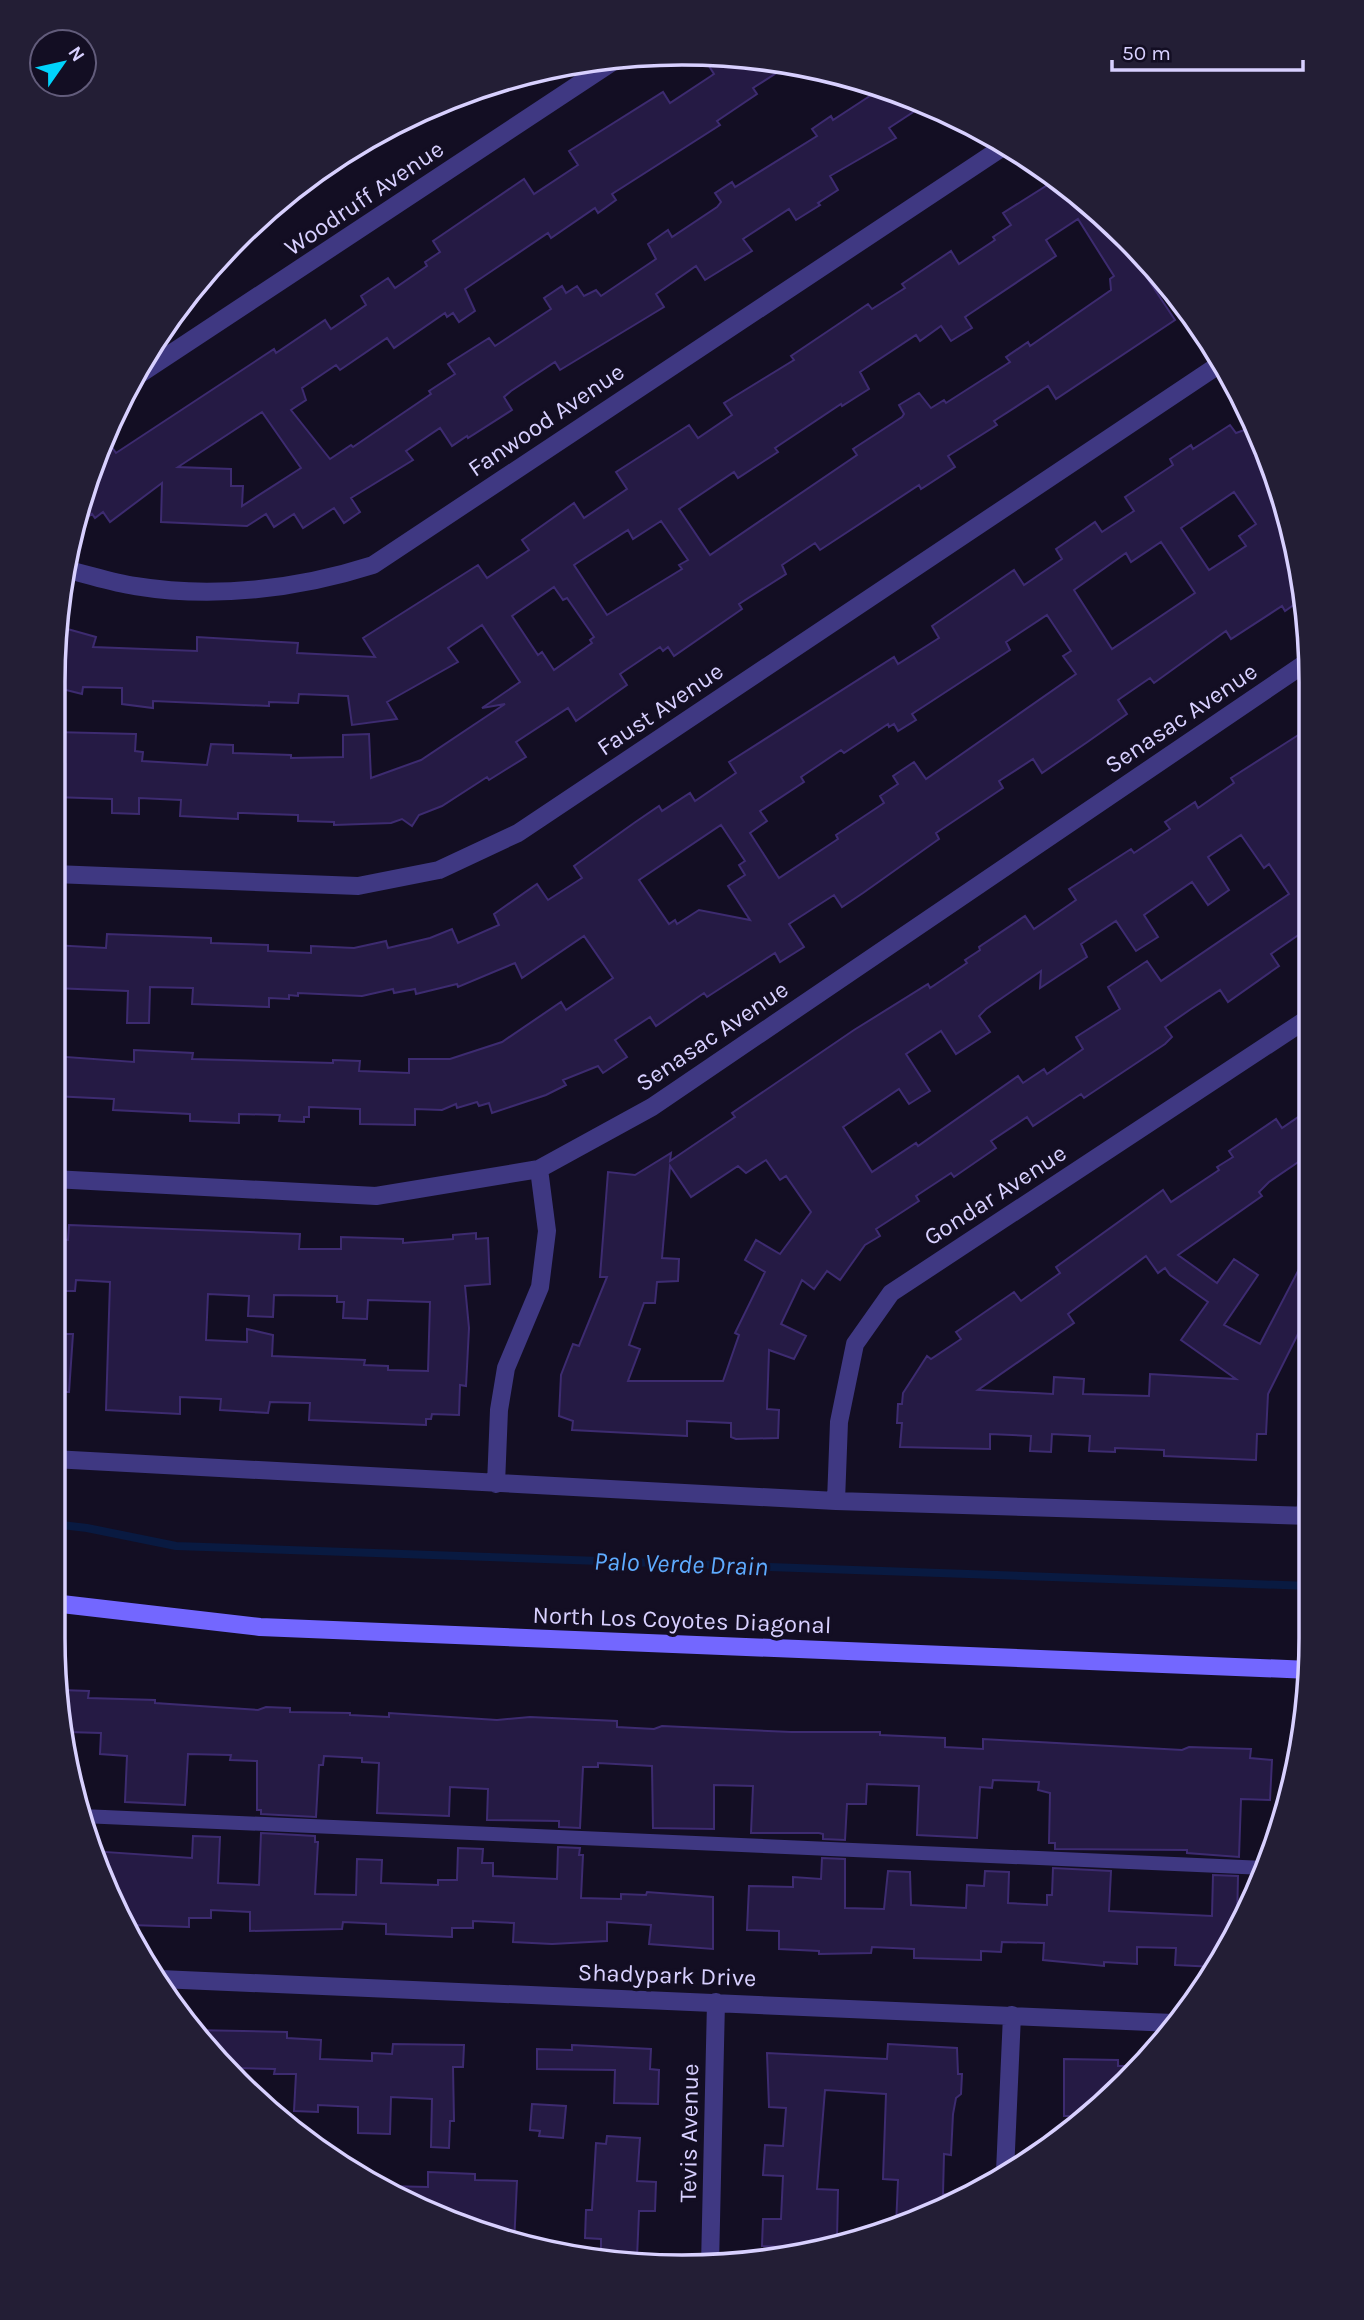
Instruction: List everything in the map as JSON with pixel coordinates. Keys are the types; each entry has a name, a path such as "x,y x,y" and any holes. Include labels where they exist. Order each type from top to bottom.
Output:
{"main road":[{"name":"North Los Coyotes Diagonal","path":"65,1604 261,1626 1298,1670"}],"street":[{"name":"Woodruff Avenue","path":"151,367 600,70"},
{"name":"Fanwood Avenue","path":"75,572 136,587 240,592 333,577 373,565 997,151"},
{"name":"Faust Avenue","path":"65,874 358,887 439,870 517,833 1214,368"},
{"name":"Senasac Avenue","path":"65,1180 376,1196 539,1169 652,1107 1299,668"},
{"name":"Gondar Avenue","path":"836,1501 839,1422 855,1344 891,1293 1299,1024"},
{"path":"496,1484 499,1410 506,1368 540,1287 547,1231 539,1169"},
{"path":"65,1460 836,1501 1299,1515"},
{"name":"Shadypark Drive","path":"168,1979 716,2001 1165,2023"},
{"name":"Tevis Avenue","path":"710,2254 716,2001"},
{"path":"1004,2164 1012,2015"}],"lane":[{"path":"92,1816 1254,1868"}],"building":[{"path":"709,66 777,73 753,88 757,94 717,121 720,125 612,194 616,200 598,213 595,208 551,238 548,233 465,289 475,311 459,322 453,313 447,317 445,313 394,348 387,338 340,370 336,365 302,388 306,400 291,410 330,459 351,445 353,447 431,394 429,391 455,374 448,364 489,338 495,346 551,309 544,298 562,286 566,293 577,286 584,296 596,290 601,296 656,259 648,244 668,230 672,237 717,207 721,202 715,193 732,182 735,187 817,136 812,129 831,116 833,120 871,95 915,111 889,128 896,138 830,176 838,190 818,203 820,205 796,220 789,209 743,239 752,251 705,280 696,266 656,294 664,307 560,370 555,362 511,391 504,397 512,410 468,438 467,436 452,446 440,428 406,451 413,460 351,498 360,512 344,523 334,508 303,528 294,514 274,527 266,514 247,526 161,522 162,483 110,522 103,512 95,518 92,514 87,517 112,447 116,453 274,349 276,353 325,320 331,329 366,305 361,296 388,278 395,288 427,266 425,262 440,252 433,241 524,179 534,194 578,165 569,151 663,92 670,103 714,74","holes":["262,412 301,468 242,506 243,486 231,486 231,469 178,467"]},
{"path":"1048,185 1089,218 1143,272 1175,320 1056,399 1048,386 994,421 997,425 948,456 955,467 921,489 919,485 820,550 815,543 782,565 786,574 739,604 742,609 674,656 668,647 663,651 660,647 620,674 627,685 576,721 568,708 516,742 526,757 489,780 487,777 442,806 419,815 412,826 402,819 391,823 334,825 334,822 298,821 298,815 238,813 238,819 180,816 181,800 139,798 139,814 112,813 112,799 65,797 65,732 136,734 135,751 143,752 142,761 207,765 211,744 233,745 233,753 291,755 291,758 343,757 343,735 369,734 371,778 421,760 505,704 482,708 520,682 482,625 448,648 458,662 387,702 397,719 352,725 348,696 299,694 298,703 269,702 269,706 153,701 153,708 122,704 122,688 83,687 82,694 65,690 67,629 96,637 93,647 197,651 197,637 298,643 297,653 375,657 363,638 478,565 487,578 529,550 522,540 574,503 584,518 627,489 616,472 689,425 698,438 732,415 724,403 794,360 791,356 868,304 872,309 905,288 902,284 951,251 959,264 995,240 993,237 1011,225 1003,213","holes":["1078,219 1114,276 1110,279 1111,290 1030,346 1028,342 1006,357 1010,362 946,403 944,400 931,408 919,393 899,405 904,414 902,417 853,449 857,455 710,555 679,509 734,472 738,478 778,452 775,448 841,404 842,406 869,389 860,372 916,335 920,341 941,326 951,341 972,328 965,317 1056,256 1046,240","661,521 688,560 679,565 682,569 607,615 574,565 628,530 633,539","554,587 563,600 567,598 594,637 590,640 592,643 554,670 542,652 538,655 512,616"]},
{"path":"1230,425 1236,433 1245,430 1278,522 1294,604 1285,611 1282,606 1231,639 1226,631 1154,683 1150,678 1118,700 1127,714 1042,773 1033,759 999,781 1003,788 936,833 939,839 863,893 842,907 834,895 789,924 804,947 780,962 775,953 707,997 704,993 656,1026 650,1017 615,1040 627,1057 603,1073 598,1066 563,1080 566,1085 546,1095 492,1113 489,1103 479,1106 477,1102 457,1108 456,1104 442,1110 415,1109 415,1125 360,1124 360,1109 309,1107 309,1117 304,1117 304,1122 279,1121 280,1115 239,1114 239,1123 190,1121 190,1114 113,1110 114,1099 65,1097 65,1057 134,1062 134,1050 193,1053 192,1059 333,1063 333,1060 360,1061 359,1071 409,1073 409,1059 450,1059 502,1042 561,1002 566,1010 613,978 584,936 522,978 515,963 458,987 457,984 416,994 415,989 394,993 393,989 362,996 298,993 298,996 289,995 289,999 269,998 269,1007 192,1004 193,988 150,987 149,1023 127,1023 128,991 65,988 65,946 106,948 107,934 211,938 211,943 268,945 268,951 311,953 311,946 354,948 386,941 388,948 430,938 452,929 458,943 499,925 494,914 537,884 548,900 582,878 574,866 659,806 662,811 690,793 695,801 736,773 729,762 894,657 898,664 939,638 932,626 1014,570 1024,585 1062,559 1056,549 1095,522 1102,532 1134,511 1125,497 1173,465 1170,459 1191,445 1193,449","holes":["1234,492 1256,524 1239,536 1246,546 1209,570 1181,528","1161,542 1195,593 1112,649 1074,590 1126,553 1131,562","1047,615 1071,651 1063,656 1076,674 926,779 914,762 893,776 898,784 880,796 884,803 836,835 838,839 779,878 750,833 767,821 760,811 804,782 801,777 841,750 844,753 888,724 889,727 894,724 898,731 916,720 912,714 1010,650 1006,642","721,825 745,861 739,865 745,875 728,886 750,920 699,910 677,924 675,920 669,924 639,880"]},
{"path":"1299,735 1299,935 1271,954 1279,966 1228,1002 1220,990 1191,1009 1165,1027 1172,1037 1165,1044 1084,1098 1081,1094 1033,1126 1027,1117 991,1141 996,1148 954,1177 951,1173 916,1196 919,1201 876,1229 880,1236 865,1245 840,1280 827,1271 814,1289 802,1280 781,1324 806,1336 794,1359 769,1350 767,1409 779,1410 778,1438 736,1439 731,1437 731,1423 687,1421 687,1436 572,1430 573,1421 559,1416 561,1375 573,1344 579,1346 607,1277 600,1277 608,1172 635,1175 671,1153 670,1161 735,1117 732,1113 854,1030 928,984 930,988 967,963 965,960 980,950 979,947 1025,916 1034,929 1076,900 1069,889 1131,849 1134,853 1170,829 1165,822 1195,802 1198,808 1234,783 1231,778","holes":["1241,835 1264,868 1269,864 1289,894 1161,981 1147,961 1108,987 1120,1009 1076,1037 1083,1049 1047,1074 1044,1069 1023,1083 1018,1076 918,1146 916,1143 872,1172 843,1127 899,1089 909,1104 930,1091 906,1054 941,1031 956,1054 990,1032 979,1016 986,1009 1041,971 1040,988 1087,957 1081,944 1116,921 1136,951 1158,937 1144,915 1192,882 1208,905 1229,890 1208,857","766,1160 780,1180 786,1176 811,1212 780,1254 756,1240 745,1260 765,1272 735,1333 739,1335 723,1381 628,1381 640,1349 629,1345 644,1303 655,1303 657,1282 678,1281 679,1259 662,1258 670,1166 691,1197 738,1166 746,1173"]},
{"path":"1299,1116 1299,1162 1269,1182 1259,1192 1262,1196 1178,1255 1217,1283 1234,1259 1258,1275 1224,1325 1260,1344 1299,1269 1299,1332 1268,1394 1266,1434 1257,1434 1256,1460 1164,1456 1164,1450 1115,1448 1115,1452 1089,1451 1090,1436 1052,1434 1051,1452 1030,1451 1031,1436 990,1434 990,1449 900,1447 902,1423 897,1423 898,1404 902,1404 903,1393 927,1356 931,1359 961,1339 956,1332 1014,1292 1021,1301 1060,1273 1056,1267 1163,1190 1171,1202 1219,1170 1217,1167 1233,1157 1229,1151 1276,1119 1282,1128","holes":["1146,1256 1158,1273 1165,1268 1170,1275 1208,1302 1181,1340 1236,1379 1150,1374 1149,1396 1083,1394 1084,1379 1054,1377 1053,1394 978,1390 1074,1323 1068,1314"]},
{"path":"69,1225 300,1234 299,1249 341,1249 341,1237 403,1239 403,1243 453,1239 453,1235 476,1233 476,1239 488,1238 490,1284 465,1286 469,1328 466,1386 460,1385 459,1415 432,1414 431,1419 426,1419 426,1425 309,1420 310,1403 270,1402 268,1413 220,1410 221,1399 180,1397 180,1414 106,1410 110,1282 76,1280 75,1291 65,1291 65,1240 68,1240","holes":["208,1294 249,1296 248,1316 273,1317 274,1295 337,1296 337,1302 344,1302 343,1318 367,1319 368,1300 430,1302 428,1371 388,1370 388,1366 364,1365 365,1360 272,1356 273,1335 247,1329 247,1342 206,1340"]},
{"path":"65,1334 73,1334 69,1392 65,1392"},
{"path":"67,1690 89,1691 88,1698 155,1700 155,1703 258,1710 266,1707 290,1708 290,1712 389,1717 389,1713 497,1720 530,1717 617,1721 617,1727 654,1729 662,1726 791,1732 880,1732 880,1735 945,1738 945,1747 983,1749 983,1739 1182,1750 1189,1747 1251,1749 1250,1758 1272,1760 1270,1800 1241,1799 1239,1857 1187,1853 1187,1850 1055,1849 1055,1843 1049,1843 1050,1793 1038,1790 1039,1782 993,1780 992,1788 980,1787 977,1838 917,1835 919,1786 867,1784 866,1804 847,1804 845,1840 823,1839 823,1834 819,1833 751,1833 753,1786 714,1785 714,1829 653,1828 652,1766 598,1763 598,1767 583,1767 580,1828 559,1827 559,1821 487,1820 488,1789 450,1787 449,1816 377,1813 379,1763 362,1762 362,1758 324,1756 323,1765 319,1765 316,1817 261,1814 261,1810 257,1810 257,1761 230,1760 231,1755 188,1754 185,1805 125,1802 127,1756 100,1754 101,1733 72,1732"},
{"path":"261,1833 315,1836 315,1842 318,1842 315,1894 356,1895 357,1859 382,1860 381,1883 438,1885 438,1880 457,1880 458,1848 483,1849 482,1863 493,1863 493,1876 557,1879 558,1847 580,1848 579,1855 583,1855 581,1898 621,1899 621,1894 646,1895 647,1892 713,1897 713,1949 649,1944 651,1925 607,1922 607,1941 552,1944 513,1942 514,1923 473,1921 473,1928 452,1928 452,1937 386,1934 386,1924 343,1922 342,1929 250,1931 250,1912 211,1910 211,1918 189,1918 189,1927 135,1925 104,1852 192,1858 193,1836 220,1837 218,1883 259,1885"},
{"path":"822,1858 845,1859 845,1908 884,1909 888,1871 910,1872 911,1905 966,1908 967,1885 984,1886 985,1871 1009,1872 1008,1903 1047,1905 1047,1895 1052,1895 1053,1868 1111,1871 1109,1911 1212,1916 1213,1875 1238,1876 1237,1908 1204,1966 1175,1965 1176,1948 1137,1947 1137,1964 1104,1962 1104,1966 1043,1960 1044,1943 1002,1942 1001,1952 981,1951 981,1960 914,1958 914,1949 872,1947 871,1953 819,1954 819,1951 779,1949 779,1931 747,1930 749,1886 793,1887 793,1877 821,1879"},
{"path":"206,2030 287,2032 287,2038 321,2040 320,2059 372,2061 372,2053 392,2054 393,2044 464,2045 463,2067 453,2067 454,2121 450,2121 449,2148 431,2147 432,2099 391,2097 390,2134 358,2133 358,2107 318,2105 318,2112 294,2111 296,2074 274,2074 275,2069 240,2068"},
{"path":"888,2044 957,2048 958,2074 962,2074 961,2094 956,2098 953,2114 951,2155 944,2154 943,2194 948,2195 896,2216 898,2180 883,2179 886,2094 825,2090 817,2189 838,2190 837,2235 780,2247 762,2246 763,2219 781,2219 783,2176 763,2175 765,2145 783,2146 786,2108 769,2107 767,2053 887,2059"},
{"path":"572,2045 651,2049 650,2069 659,2070 658,2104 614,2103 615,2070 537,2069 537,2049 572,2050"},
{"path":"1064,2059 1118,2060 1118,2066 1126,2066 1072,2116 1064,2116"},
{"path":"532,2104 566,2106 563,2138 539,2136 540,2131 530,2130"},
{"path":"607,2136 640,2138 637,2181 656,2182 655,2211 639,2211 637,2254 601,2250 601,2239 585,2238 586,2210 592,2210 596,2143 606,2144"},
{"path":"428,2172 475,2174 475,2180 517,2181 515,2232 446,2208 398,2186 428,2187"}],"waterway":[{"name":"Palo Verde Drain","path":"65,1525 176,1546 1299,1586"}]}
